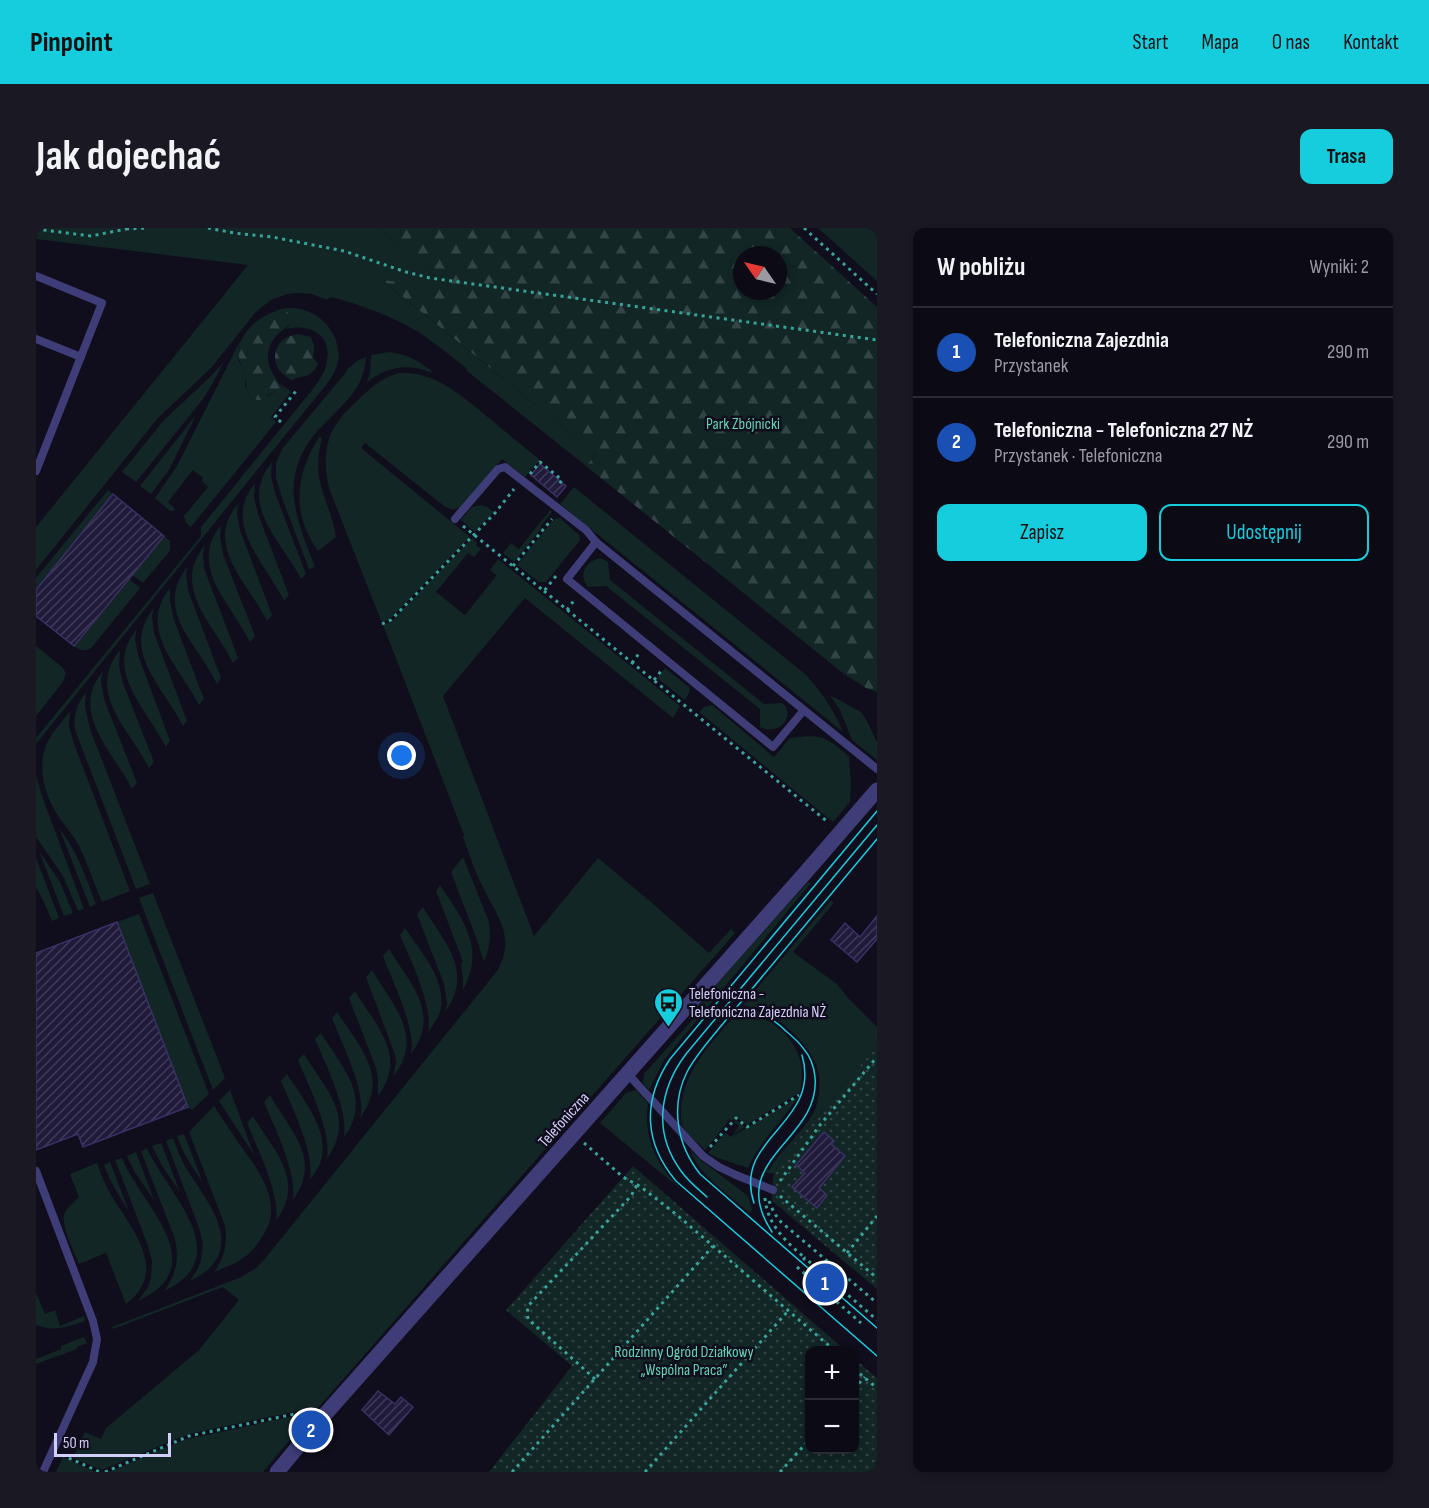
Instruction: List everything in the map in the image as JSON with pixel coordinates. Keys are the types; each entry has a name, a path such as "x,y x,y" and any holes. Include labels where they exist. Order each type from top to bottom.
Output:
{"street":[{"name":"Telefoniczna","path":"277,1472 321,1419 877,790"}],"lane":[{"path":"36,276 102,303 36,471"},
{"path":"36,339 81,357"},
{"path":"455,519 498,469 509,468 586,530 596,542 877,769"},
{"path":"596,542 567,579 773,747 804,710"},
{"path":"627,1073 703,1156 719,1167 769,1189"},
{"path":"36,1171 93,1321 97,1340 93,1362 43,1472"}],"path":[{"path":"36,230 91,236 124,229 148,228"},
{"path":"210,228 344,251 430,278 877,340"},
{"path":"804,228 877,294"},
{"path":"281,422 275,417 296,392"},
{"path":"382,624 391,620 474,535 540,462 562,480 558,486"},
{"path":"513,566 556,513 558,507"},
{"path":"455,519 833,826"},
{"path":"544,591 560,571"},
{"path":"567,610 576,599"},
{"path":"589,628 594,622"},
{"path":"611,645 615,640"},
{"path":"632,663 641,652"},
{"path":"654,680 662,668"},
{"path":"877,1057 769,1189 765,1200 769,1218 785,1239 804,1259 877,1320"},
{"path":"703,1156 736,1118 747,1127 799,1095"},
{"path":"573,1134 623,1177 677,1215 829,1346"},
{"path":"595,1379 528,1319 527,1312 529,1305 631,1196 637,1185"},
{"path":"769,1189 877,1278"},
{"path":"769,1189 770,1207 782,1222 877,1303"},
{"path":"847,1253 877,1216"},
{"path":"512,1472 713,1246"},
{"path":"797,1267 861,1323"},
{"path":"645,1472 788,1311"},
{"path":"859,1372 877,1388"},
{"path":"859,1384 865,1377"},
{"path":"53,1449 61,1455 102,1472 197,1434 312,1411 321,1419"},
{"path":"780,1472 805,1444"}],"green space":[{"path":"36,228 379,228 450,289 383,281 596,454 586,466 466,368 420,333 403,324 373,310 331,297 327,300 312,294 287,294 271,300 256,312 212,367 158,418 36,570 36,527 248,265 36,239"},
{"name":"Park Zbójnicki","path":"379,228 790,228 877,307 877,692 844,674 586,466 596,454 382,280 449,288"},
{"path":"818,228 877,228 877,281"},
{"path":"285,308 312,313 331,330 339,354 331,378 36,744 36,738 201,536 201,527 322,376 327,360 326,343 317,332 310,329 286,329 291,323"},
{"path":"285,308 293,316 290,324 272,341 268,351 268,362 285,392 281,396 275,392 269,394 265,400 257,400 249,395 239,357 239,348 242,339 253,325 260,319"},
{"path":"298,334 311,337 314,345 313,357 318,363 311,374 292,380 278,369 275,354 282,341"},
{"path":"244,336 239,347 239,361 245,374 245,385 249,395 257,400 265,400 273,393 285,392 280,383 291,392 271,417 276,422 191,527 186,523 184,516 208,487 202,481 203,478 193,470 168,502 175,509 173,511 155,498 177,466"},
{"path":"389,352 413,359 434,373 409,367 396,368 367,382 371,355"},
{"path":"366,357 364,372 358,385 345,403 311,439 301,456 296,472 294,487 298,519 315,567 309,569 282,498 276,478 276,463 282,449 346,370"},
{"path":"224,362 203,399 136,482 122,472 164,420"},
{"path":"399,373 425,376 448,386 540,460 525,477 502,459 461,507 453,510 444,506 365,443 361,448 470,537 390,619 382,623 330,491 326,472 326,454 330,435 343,415 375,384"},
{"path":"196,415 169,470 151,494 140,486"},
{"path":"320,436 322,438 319,476 336,537 318,551 303,522 300,494 305,465"},
{"path":"272,462 271,476 275,493 306,574 301,579 274,537 261,508 259,493 262,478"},
{"path":"255,483 254,497 258,514 289,595 284,601 250,544 244,529 243,514 246,498"},
{"path":"574,487 805,674 827,701 843,732 560,504"},
{"path":"108,490 113,494 36,590 36,578"},
{"path":"238,504 240,530 272,615 267,621 241,579 227,550 225,535 228,519"},
{"path":"480,505 494,512 475,532 461,520 472,507"},
{"path":"550,510 552,512 541,529 514,562 503,553 511,543 519,549"},
{"path":"560,518 579,535 580,540 546,582 539,582 517,565 554,519"},
{"path":"221,525 220,537 223,554 255,636 250,642 216,585 210,570 209,556 212,541"},
{"path":"164,536 170,541 170,550 143,583 132,575"},
{"path":"472,538 481,549 474,557 468,553 435,591 466,616 496,576 498,577 490,570 498,559 680,706 673,718 525,598 443,696 534,936 598,858 709,953 731,929 735,933 317,1409 193,1433 102,1470 73,1458 85,1432 101,1439 106,1428 199,1350 239,1300 223,1287 113,1329 112,1327 239,1278 256,1268 497,971 503,959 505,937 502,926 474,867 464,835 383,625 392,621"},
{"path":"205,545 204,568 238,658 233,663 199,606 194,591 192,576 195,561"},
{"path":"600,558 608,562 610,580 764,704 783,703 787,714 783,724 773,729 760,727 760,709 606,586 588,587 583,573 590,562"},
{"path":"188,566 186,573 188,590 221,678 217,684 182,627 177,612 175,598 178,582"},
{"path":"129,579 140,588 92,647 83,650 74,646"},
{"path":"170,588 174,620 204,699 199,705 173,663 159,634 158,619 161,604"},
{"path":"154,608 152,616 154,633 187,721 183,726 149,669 143,654 141,639 144,624"},
{"path":"137,629 135,638 138,655 170,741 166,747 132,690 126,675 124,660 127,644"},
{"path":"36,646 66,673 63,682 36,716"},
{"path":"120,650 119,666 123,683 154,762 149,768 114,711 109,696 107,681 110,666"},
{"path":"665,668 689,687 690,691 685,700 657,678"},
{"path":"103,671 101,680 104,699 137,783 132,789 98,732 92,717 90,702 93,687"},
{"path":"86,692 85,706 90,729 150,884 136,889 75,730 76,710"},
{"path":"830,695 861,712 877,742 877,760 852,740 840,710"},
{"path":"712,705 774,757 790,738 810,736 828,740 834,744 849,756 850,802 833,822 699,712 704,707"},
{"path":"70,711 69,726 73,741 130,891 102,902 79,846 53,807 43,779 44,750 53,733"},
{"path":"36,775 84,909 78,911 63,876 36,837"},
{"path":"59,828 76,855 89,884 96,904 90,907"},
{"path":"39,851 60,882 73,913 64,916"},
{"path":"463,857 488,919 490,941 484,962 451,872"},
{"path":"36,858 59,918 52,921 36,887"},
{"path":"808,882 811,883 664,1060 649,1090 643,1083 644,1074 694,1018 690,1014"},
{"path":"440,885 457,910 469,935 472,948 470,975 463,990 461,963 463,962 436,891"},
{"path":"153,893 225,1078 213,1090 139,898"},
{"path":"831,900 834,903 793,952 837,984 877,1027 877,1046 780,1161 774,1174 766,1172 767,1169 769,1170 804,1127 815,1109 819,1090 818,1073 809,1051 791,1031 766,1012 743,1005"},
{"path":"423,907 447,945 457,970 454,997 445,1012 447,1003 444,984 417,914"},
{"path":"139,914 209,1094 192,1110 188,1107 117,922"},
{"path":"405,928 440,986 441,1008 428,1033 429,1022 424,996 400,935"},
{"path":"389,949 414,987 423,1012 420,1039 411,1054 412,1043 407,1018 383,956"},
{"path":"372,970 396,1009 406,1035 406,1048 402,1062 393,1077 395,1055 366,977"},
{"path":"355,991 386,1041 389,1054 390,1067 378,1096 376,1068 349,998"},
{"path":"337,1012 362,1050 372,1076 369,1103 360,1118 360,1095 357,1082 332,1018"},
{"path":"736,1014 761,1017 787,1036 801,1064 800,1092 747,1125 736,1117 732,1121 730,1119 705,1150 682,1125 683,1094 687,1081 701,1057"},
{"path":"321,1033 345,1070 355,1096 356,1109 352,1123 344,1137 343,1113 315,1039"},
{"path":"877,1046 877,1289 772,1201 773,1177 780,1161"},
{"path":"304,1054 335,1104 338,1117 339,1130 327,1159 328,1148 323,1123 298,1060"},
{"path":"287,1074 308,1105 322,1140 323,1152 320,1164 310,1180 311,1169 306,1143 281,1081"},
{"path":"230,1090 254,1155 219,1101"},
{"path":"636,1090 648,1103 648,1129 654,1152 666,1172 683,1191 600,1123 626,1093"},
{"path":"270,1095 294,1133 304,1158 305,1171 293,1200 292,1177 279,1137 264,1102"},
{"path":"798,1097 759,1149 748,1168 708,1153 725,1133 731,1137 739,1126 734,1122 736,1120 745,1127 733,1136"},
{"path":"214,1106 263,1180 271,1202 271,1214 260,1240 251,1251 236,1262 214,1272 224,1250 225,1226 189,1132"},
{"path":"253,1116 284,1166 287,1179 288,1192 276,1221 275,1198 262,1158 247,1123"},
{"path":"184,1134 203,1183 179,1143 177,1136"},
{"path":"173,1138 184,1164 214,1212 220,1227 221,1242 218,1256 208,1269 190,1281 201,1260 203,1244 166,1141"},
{"path":"161,1143 180,1192 162,1166 152,1146"},
{"path":"147,1148 181,1203 197,1242 196,1260 186,1277 164,1291 174,1272 177,1259 176,1246 141,1151"},
{"path":"690,1149 698,1158 748,1196 752,1209 750,1213 707,1176 699,1167"},
{"path":"136,1152 154,1200 134,1171 127,1156"},
{"path":"122,1158 166,1233 172,1252 171,1270 160,1286 138,1301 148,1287 152,1261 115,1160"},
{"path":"110,1162 129,1211 106,1171 104,1165"},
{"path":"97,1163 112,1197 137,1236 143,1250 146,1265 145,1278 139,1292 126,1304 106,1253 79,1264 64,1223 65,1212 79,1197 70,1174"},
{"name":"Rodzinny Ogród Działkowy „Wspólna Praca”","path":"633,1166 840,1346 805,1346 805,1454 859,1454 859,1362 877,1378 877,1472 489,1472 572,1366 506,1310"},
{"path":"36,1293 45,1314 55,1310 60,1326 84,1316 85,1321 55,1328 36,1325"},
{"path":"84,1337 87,1343 77,1349 36,1364 36,1359"},
{"path":"303,1414 295,1425 299,1429 263,1472 109,1472 183,1440"},
{"path":"63,1457 95,1472 56,1472"}],"building":[{"path":"540,464 566,486 557,497 531,475"},
{"path":"113,494 164,536 74,646 36,616 36,590"},
{"path":"877,916 877,939 857,962 831,940 845,923 860,937"},
{"path":"117,922 188,1107 83,1147 78,1134 36,1150 36,953"},
{"path":"824,1132 834,1141 831,1144 845,1156 819,1188 827,1195 817,1208 792,1187 805,1173 796,1165"},
{"path":"378,1391 395,1404 401,1397 413,1407 389,1435 362,1410"}],"tram line":[{"path":"877,811 670,1059 655,1090 650,1122 658,1152 665,1167 676,1181 877,1356"},
{"path":"707,1197 681,1171 666,1142 663,1112 670,1082 686,1054 877,825"},
{"path":"877,839 699,1054 687,1072 682,1085 678,1112 681,1138 692,1163 700,1174 877,1328"},
{"path":"730,1010 754,1011 775,1021 801,1046 813,1066 815,1077 813,1099 804,1118 766,1168 759,1186 760,1207 772,1232"},
{"path":"754,1203 751,1181 755,1162 800,1098 805,1078 802,1055"}],"place":[{"name":"Telefoniczna - Telefoniczna Zajezdnia NŻ","path":"668,1028"},
{"name":"Telefoniczna Zajezdnia","path":"825,1283"},
{"name":"Telefoniczna - Telefoniczna 27 NŻ","path":"311,1430"}]}
